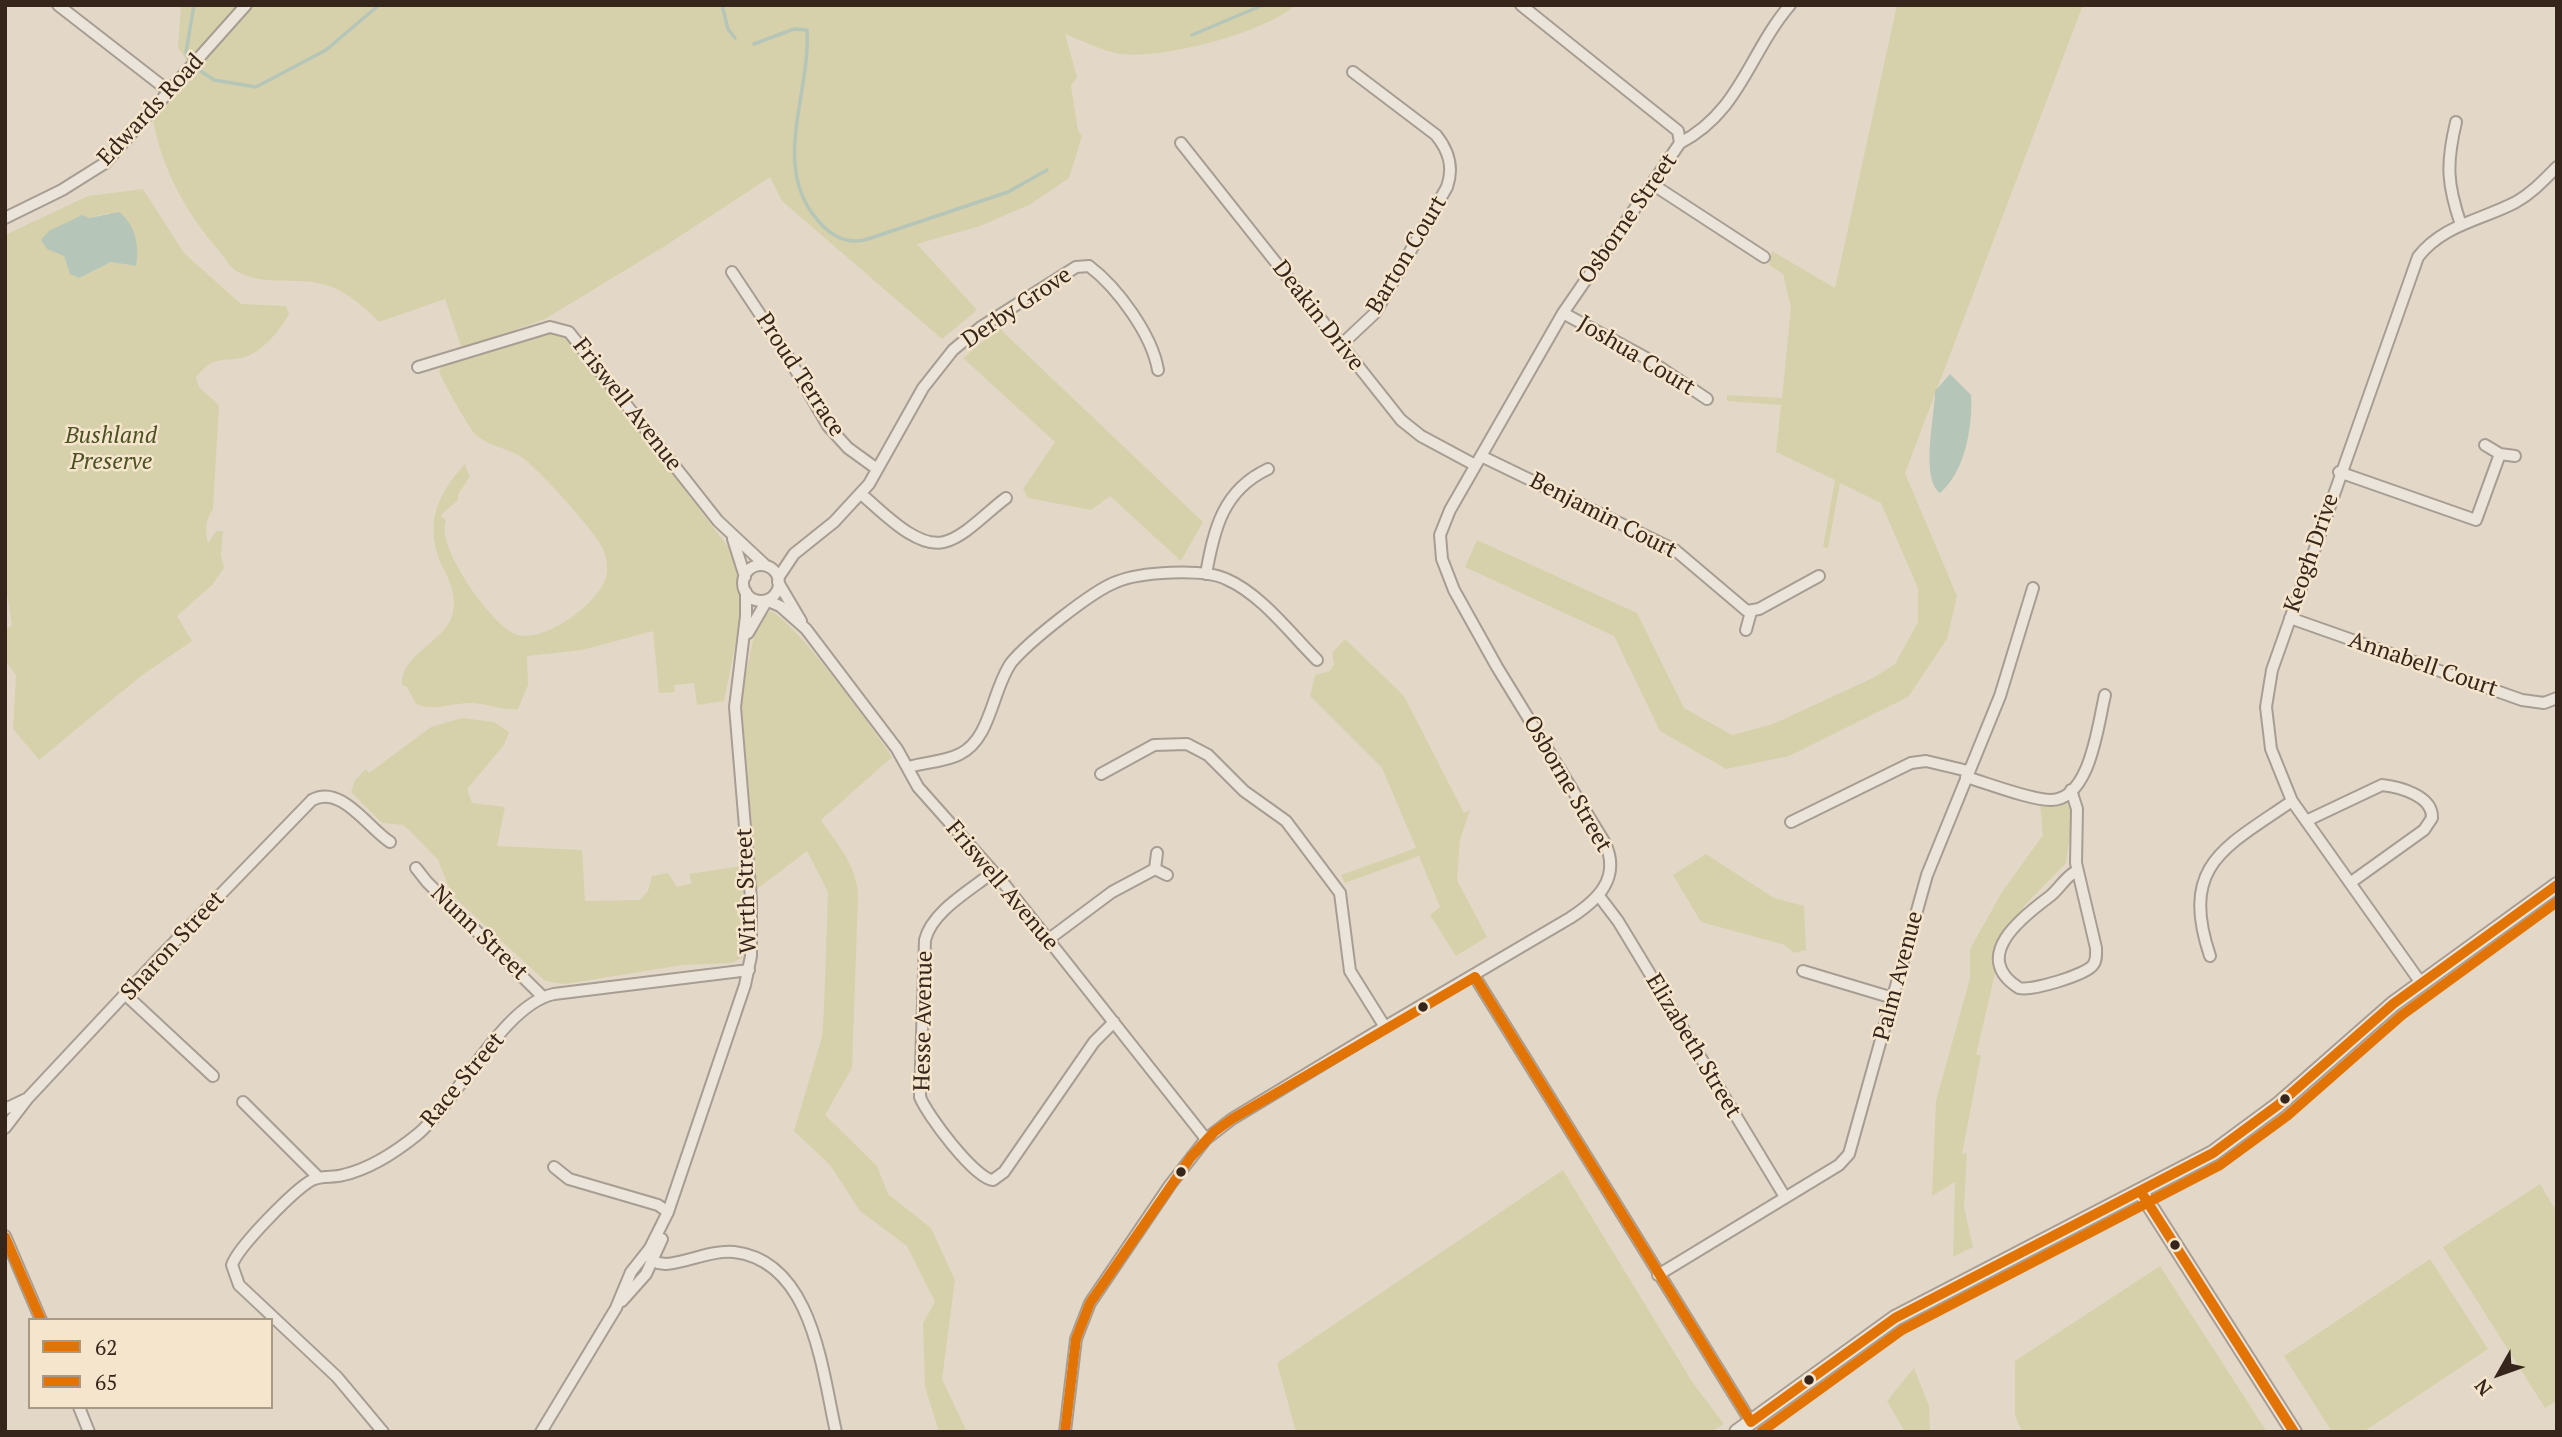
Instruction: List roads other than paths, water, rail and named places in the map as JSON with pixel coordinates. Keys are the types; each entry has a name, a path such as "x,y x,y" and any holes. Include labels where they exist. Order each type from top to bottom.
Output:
{"street":[{"path":"58,5 170,92"},
{"name":"Edwards Road","path":"6,215 62,190 105,163 246,5"},
{"path":"1521,5 1678,131 1680,143"},
{"name":"Osborne Street","path":"1599,896 1608,882 1611,867 1605,843 1486,648 1454,590 1439,547 1444,524 1563,313 1680,143 1703,131 1723,111 1790,5"},
{"name":"Barton Court","path":"1341,345 1375,313 1447,187 1451,168 1443,144 1436,135 1353,72"},
{"path":"2456,122 2448,154 2448,186 2461,225"},
{"name":"Deakin Drive","path":"1181,143 1401,420 1421,436 1478,460"},
{"name":"Keogh Drive","path":"2421,983 2292,800 2271,749 2266,707 2272,670 2339,472 2413,267 2426,246 2438,236 2518,201 2557,167"},
{"path":"1652,184 1764,257"},
{"name":"Derby Grove","path":"778,580 794,555 834,522 861,494 922,388 953,350 981,327 1076,267 1089,266 1112,290 1146,334 1155,354 1158,370"},
{"name":"Proud Terrace","path":"732,272 787,355 828,426 848,448 877,469"},
{"name":"Joshua Court","path":"1563,313 1646,358 1707,399"},
{"name":"Friswell Avenue","path":"418,367 542,329 563,328 574,336 732,537 765,565"},
{"path":"2484,445 2500,454 2515,456"},
{"path":"2339,472 2476,520 2500,454"},
{"name":"Benjamin Court","path":"1478,460 1675,550 1736,603 1751,612"},
{"path":"1206,574 1221,511 1249,479 1268,468"},
{"path":"861,494 911,533 932,543 950,540 1006,498"},
{"name":"Friswell Avenue","path":"732,537 745,577"},
{"name":"Derby Grove","path":"765,565 794,555"},
{"path":"765,565 778,580 776,594 767,602 754,600 746,592 745,577 751,568 765,565"},
{"path":"909,767 954,757 967,750 979,737 998,687 1012,662 1101,589 1139,576 1206,574 1227,579 1244,590 1317,660"},
{"path":"1746,630 1751,612 1819,576"},
{"name":"Friswell Avenue","path":"778,580 806,629 876,718 923,793 1049,939 1206,1139"},
{"name":"Palm Avenue","path":"1658,1275 1839,1165 1849,1154 1927,875 2000,696 2033,588"},
{"name":"Wirth Street","path":"541,1432 616,1308 631,1272 650,1257 668,1212 749,970 751,899 735,708 746,592"},
{"name":"Friswell Avenue","path":"767,602 780,606 806,629"},
{"name":"Wirth Street","path":"743,642 767,602"},
{"name":"Annabell Court","path":"2290,618 2522,700 2544,703 2557,698"},
{"path":"1791,822 1911,763 1926,761 2046,799 2059,798 2071,790 2089,764 2105,695"},
{"path":"1101,774 1154,745 1187,744 1208,755 1244,791 1286,821 1340,893 1350,971 1385,1027"},
{"path":"2306,821 2382,785 2419,796 2430,806 2432,818 2424,830 2350,883"},
{"path":"2071,790 2077,808 2077,871 2096,948 2095,961 2087,970 2032,989 2019,988 2006,974 1999,957 2000,946 2031,909 2077,871"},
{"name":"Sharon Street","path":"5,1128 28,1098 304,807 320,796 341,800 390,842"},
{"path":"2210,956 2200,909 2203,881 2210,864 2222,850 2292,800"},
{"path":"1156,869 1157,853"},
{"name":"Nunn Street","path":"416,868 426,882 542,996"},
{"path":"1156,869 1167,875"},
{"path":"1049,939 1101,899 1156,869"},
{"name":"Hesse Avenue","path":"993,872 940,915 930,926 925,940 920,1097 929,1114 976,1171 993,1180 1004,1172 1097,1038 1114,1022"},
{"path":"1737,1432 1895,1318 2195,1164 2259,1119 2421,983 2557,885"},
{"path":"1065,1432 1076,1339 1090,1303 1175,1178 1206,1139 1232,1119 1586,908 1599,896"},
{"name":"Elizabeth Street","path":"1599,896 1618,921 1785,1198"},
{"path":"542,996 703,973 749,970"},
{"path":"1803,971 1893,998"},
{"path":"1475,976 1751,1422"},
{"path":"127,996 213,1076"},
{"name":"Race Street","path":"318,1177 342,1176 366,1167 418,1134 438,1114 491,1044 542,996"},
{"name":"Sharon Street","path":"5,1109 28,1098"},
{"path":"243,1102 318,1177 301,1189 240,1249 234,1258 232,1272 239,1285 337,1377 383,1432"},
{"path":"554,1167 569,1179 639,1202 659,1205 668,1212"},
{"path":"2141,1192 2294,1432"},
{"path":"5,1236 40,1318"},
{"path":"650,1257 674,1263 732,1252 747,1255 776,1271 797,1294 807,1314 836,1432"},
{"path":"80,1409 89,1432"}],"waterway":[{"path":"190,62 186,52 194,5"},
{"path":"199,70 214,80 256,87 326,50 379,5"},
{"path":"722,5 728,29 735,38"},
{"path":"1192,35 1263,5"},
{"path":"754,44 794,29 807,30 807,55 796,133 798,182 807,205 834,235 850,241 868,239 1008,192 1047,170"}],"park label":[{"name":"Bushland Preserve","path":"111,449"}]}
